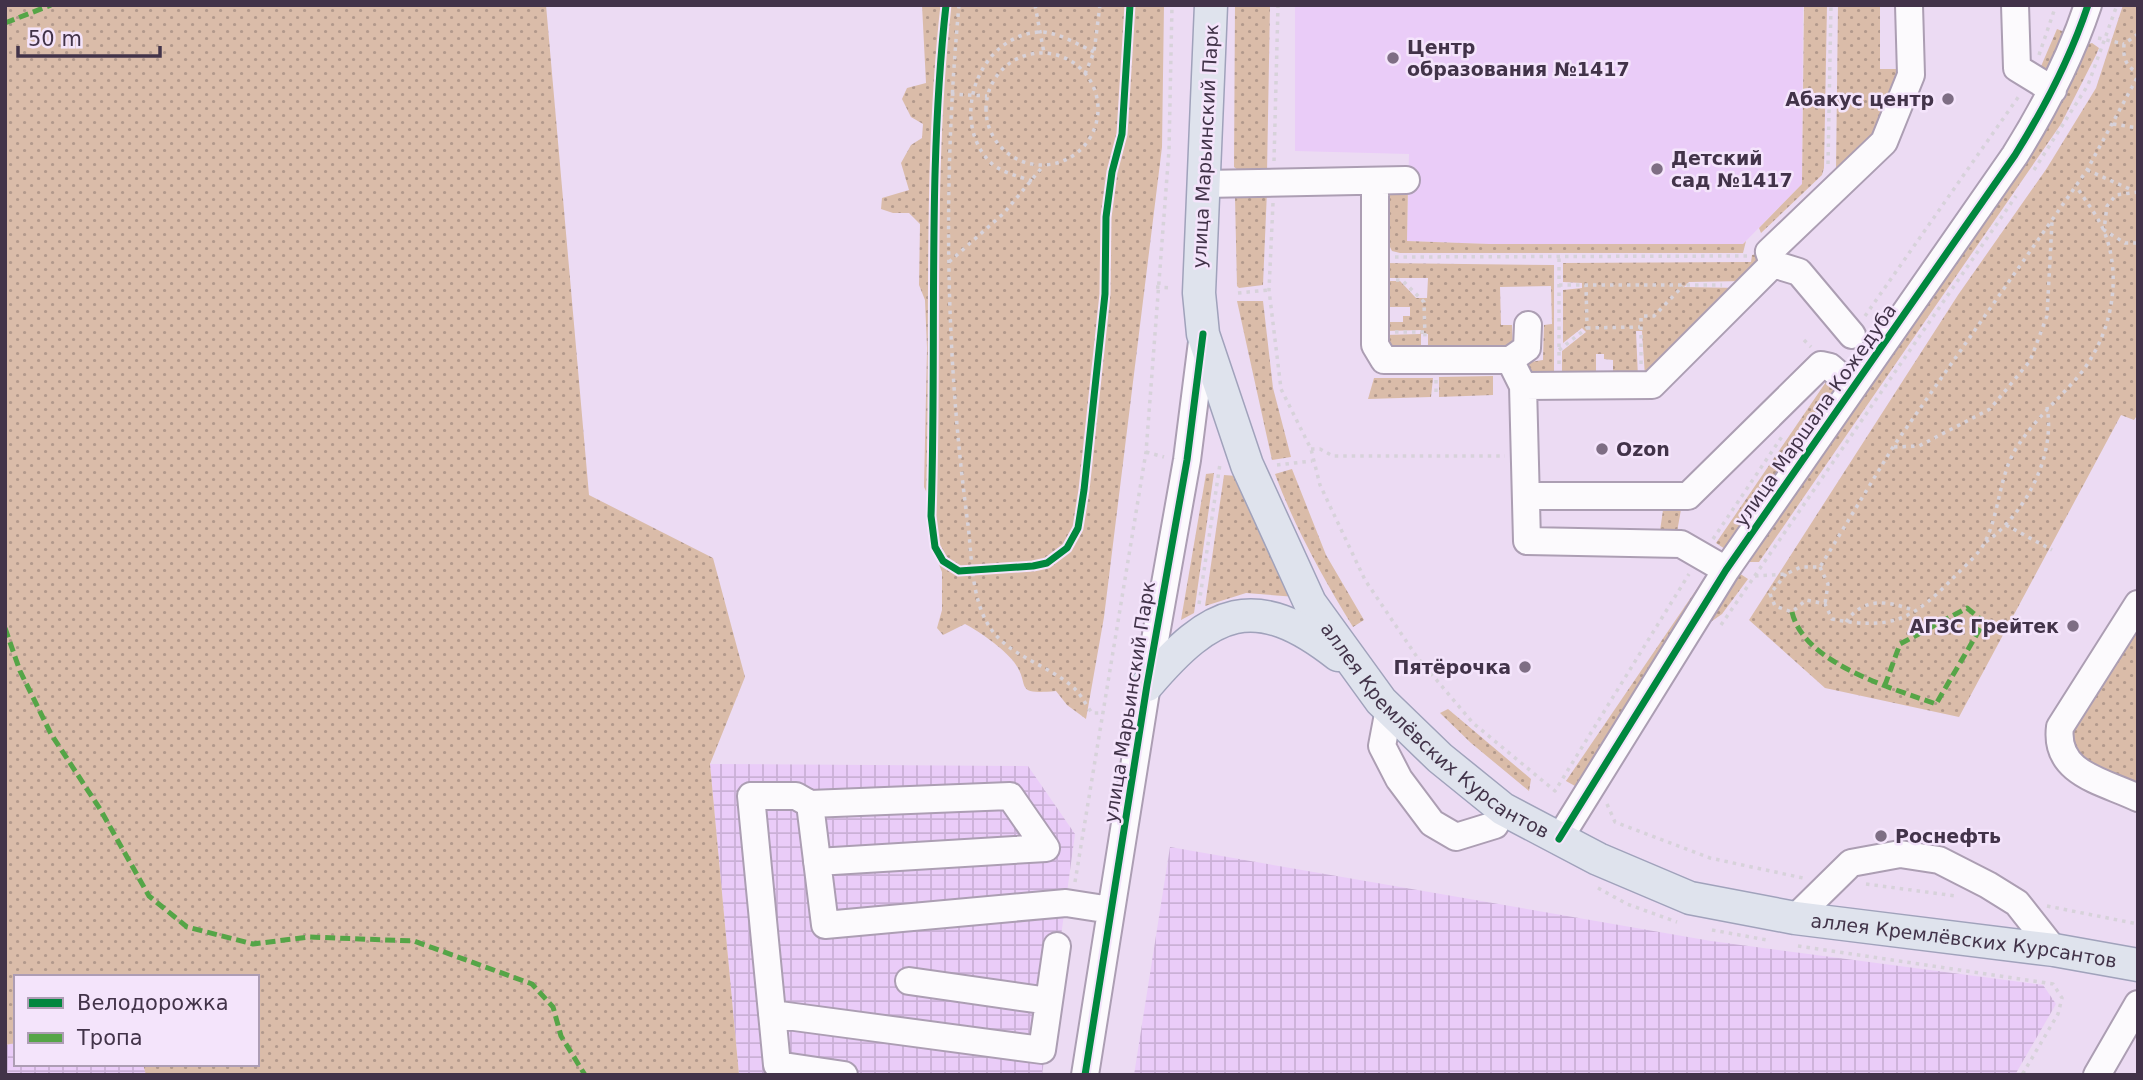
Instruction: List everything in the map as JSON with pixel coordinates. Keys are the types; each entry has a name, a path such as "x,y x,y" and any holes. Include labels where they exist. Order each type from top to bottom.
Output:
{"main road":[{"name":"улица Марьинский Парк","path":"1203,334 1199,293 1211,5"},
{"name":"аллея Кремлёвских Курсантов","path":"1203,334 1259,497 1310,603 1389,709 1440,758 1503,809 1559,839 1690,898 1795,918 2054,950 2138,965"},
{"path":"1147,685 1195,634 1230,617 1259,616 1291,623 1359,671"}],"street":[{"path":"1523,386 1559,383 1652,385 1752,285 1762,258 1884,142 1911,75 1909,5"},
{"path":"2015,5 2017,68 2053,90"},
{"name":"улица Маршала Кожедуба","path":"1559,839 1738,571 1853,387 2015,155 2069,58 2088,5"},
{"path":"1203,184 1406,180"},
{"path":"1374,181 1380,268 1374,345 1384,360 1430,367 1510,360 1527,348 1528,325"},
{"path":"1762,258 1799,272 1852,335"},
{"name":"улица Марьинский Парк","path":"1085,1075 1147,685 1187,460 1203,334"},
{"path":"1510,360 1523,386 1527,541 1681,544 1738,571"},
{"path":"1527,496 1688,496 1821,365 1830,367 1853,387"},
{"path":"2138,604 2060,727 2057,746 2072,768 2138,798"},
{"path":"1389,709 1382,746 1399,779 1432,823 1456,836 1495,825 1503,809"},
{"path":"817,862 1046,848 1010,796 810,804 796,796 751,796 777,1065 844,1075"},
{"path":"810,804 825,925 1066,903 1111,910"},
{"path":"1795,918 1851,863 1900,854 1939,860 2017,903 2054,950"},
{"path":"772,1014 1042,1050 1057,946"},
{"path":"909,981 1049,1002"},
{"path":"2097,1075 2138,1004"}],"path":[{"path":"959,5 951,94 949,262 961,470 977,595 990,629 1017,653 1076,690 1091,713 1102,713 1146,452 1156,287 1169,150 1172,5"},
{"path":"1035,5 1044,53"},
{"path":"1086,74 1094,52 1100,5"},
{"path":"1278,5 1269,290 1280,389 1311,449 1312,461 1365,580 1417,657 1473,723 1555,791"},
{"path":"1828,174 1831,5"},
{"path":"2031,175 2088,85 2117,5"},
{"path":"1032,181 1009,174 989,162 977,142 970,119 971,95 980,72 995,52 1016,39 1040,32 1094,52"},
{"path":"1820,567 1893,447 2087,170 2136,90 2138,74 2126,63 2123,55 2124,44 2138,34"},
{"path":"1044,53 1056,54 1074,62 1086,74 1096,94 1098,114 1093,132 1082,148 1066,160 1044,165 1014,158 1000,147 991,133 986,116 987,96 992,81 1003,68 1018,58 1044,53"},
{"path":"951,94 987,96"},
{"path":"2113,124 2138,128"},
{"path":"949,262 1004,213 1044,165"},
{"path":"2087,170 2137,191"},
{"path":"1718,629 2023,186"},
{"path":"1985,543 2010,460 2025,434 2092,359 2105,329 2113,299 2112,261 2104,230 2076,186"},
{"path":"2104,230 2107,206 2116,195 2137,191"},
{"path":"1893,447 1919,446 1990,409 2031,361 2047,316 2054,235 2052,220"},
{"path":"2104,230 2125,243 2138,243"},
{"path":"1380,268 1559,257 1762,258"},
{"path":"1559,257 1559,383"},
{"path":"1380,268 1402,280 1424,302 1430,367 1436,397"},
{"path":"1559,285 1752,285"},
{"path":"1586,285 1587,328"},
{"path":"1642,385 1641,316 1654,316 1683,286"},
{"path":"1156,287 1172,288"},
{"path":"1238,293 1269,290"},
{"path":"1559,350 1587,328 1640,327"},
{"path":"1820,567 1828,583 1825,604 1832,619 1867,626 1886,623 1915,611 1948,584 1985,543 2006,525 2040,469 2049,434 2047,407"},
{"path":"1146,452 1168,458"},
{"path":"1277,466 1312,461"},
{"path":"1198,614 1220,464"},
{"path":"2006,525 2052,550"},
{"path":"1738,571 1755,576 1786,574 1801,567 1820,567"},
{"path":"959,571 986,570"},
{"path":"1786,574 1770,594 1775,606 1791,612 1806,600 1825,604"},
{"path":"1846,622 1868,604 1886,602 1915,611"},
{"path":"1607,792 1606,803 1615,822"}],"shaded area":[{"path":"5,5 546,5 589,495 713,558 745,677 710,764 739,1075 146,1075 144,1066 259,1066 259,975 14,975 14,1043 5,1045"},
{"path":"922,5 1164,5 1162,147 1104,617 1086,719 1067,705 1056,691 1028,690 1014,662 971,627 965,624 943,635 937,628 942,610 942,572 932,547 931,501 924,487 927,348 925,300 919,285 920,224 909,213 893,213 881,209 882,198 909,190 901,163 911,145 922,138 923,124 911,117 902,99 907,88 926,83"},
{"path":"1235,5 1270,5 1267,173 1242,173 1234,167"},
{"path":"1295,5 1803,5 1802,184 1743,244 1489,244 1407,241 1409,154 1295,151"},
{"path":"1804,5 1827,5 1824,168 1822,175 1761,233 1759,228 1802,184"},
{"path":"1838,5 1880,5 1880,69 1899,69 1886,114 1869,137 1836,170"},
{"path":"2123,5 2138,5 2138,414 2134,420 2121,415 1959,717 1825,688 1749,620 1958,295 2047,168 2096,88"},
{"path":"2057,29 2067,33 2049,76 2039,71"},
{"path":"2092,43 2099,48 2061,124 1759,562 1750,562 1748,560 2084,45"},
{"path":"1408,185 1407,241 1489,244 1743,244 1746,241 1743,253 1400,253 1392,251 1389,245 1389,193"},
{"path":"1267,191 1263,285 1239,288 1235,197 1239,192"},
{"path":"1758,254 1760,266 1745,281 1689,282 1684,287 1739,288 1645,377 1642,331 1636,331 1638,378 1613,373 1613,360 1604,359 1604,354 1596,354 1596,373 1562,377 1562,351 1586,332 1582,328 1563,343 1563,290 1582,288 1582,283 1563,282 1563,263 1751,262 1752,255"},
{"path":"1382,263 1554,265 1554,374 1526,374 1524,363 1543,360 1544,325 1552,324 1551,286 1500,287 1501,325 1512,325 1513,350 1428,353 1428,334 1421,334 1421,353 1391,354 1384,335 1420,334 1421,330 1384,331 1382,322 1403,322 1403,316 1410,316 1410,307 1387,307 1381,281 1400,281 1416,298 1427,298 1428,278 1381,278"},
{"path":"1237,301 1263,301 1273,388 1291,457 1272,460"},
{"path":"1493,376 1493,395 1439,397 1439,377"},
{"path":"1374,378 1433,378 1431,397 1368,399"},
{"path":"1828,379 1839,387 1728,551 1716,543"},
{"path":"1292,469 1326,555 1364,620 1353,627 1310,552 1275,474"},
{"path":"1214,473 1194,613 1181,620 1206,474"},
{"path":"1224,475 1237,476 1296,597 1246,593 1205,606"},
{"path":"1664,503 1682,504 1677,532 1660,531"},
{"path":"1711,568 1720,572 1575,786 1566,781"},
{"path":"1739,573 1748,579 1722,614 1698,631"},
{"path":"2138,623 2138,789 2077,757 2071,745 2074,728"},
{"path":"1448,709 1531,779 1529,791 1471,743 1440,713"},
{"path":"710,764 1028,766 1075,834 1042,1075 739,1075"},
{"path":"1170,847 1711,941 2043,985 2056,1004 2015,1075 1134,1075"},
{"path":"14,1043 14,1066 144,1066 146,1075 5,1075 5,1045"}],"marked path":[{"path":"5,23 51,5"},
{"path":"1792,612 1800,630 1813,646 1831,660 1874,682 1936,704 1984,622 1967,608 1900,644 1885,685"},
{"path":"5,628 20,671 51,734 100,809 149,896 187,927 253,944 309,937 414,941 532,984 553,1007 561,1036 585,1075"}],"cycle path":[{"path":"946,5 934,196 931,516 935,547 943,561 959,571 1047,563 1067,548 1078,528 1105,294 1106,217 1112,172 1122,134 1130,5"},
{"path":"1559,839 1726,570 2015,155 2056,82 2088,5"},
{"path":"1085,1075 1147,685 1187,460 1203,334"}],"place":[{"name":"Центр образования №1417","path":"1393,58"},
{"name":"Абакус центр","path":"1948,99"},
{"name":"Детский сад №1417","path":"1657,169"},
{"name":"Ozon","path":"1602,449"},
{"name":"АГЗС Грейтек","path":"2073,626"},
{"name":"Пятёрочка","path":"1525,667"},
{"name":"Роснефть","path":"1881,836"}]}
